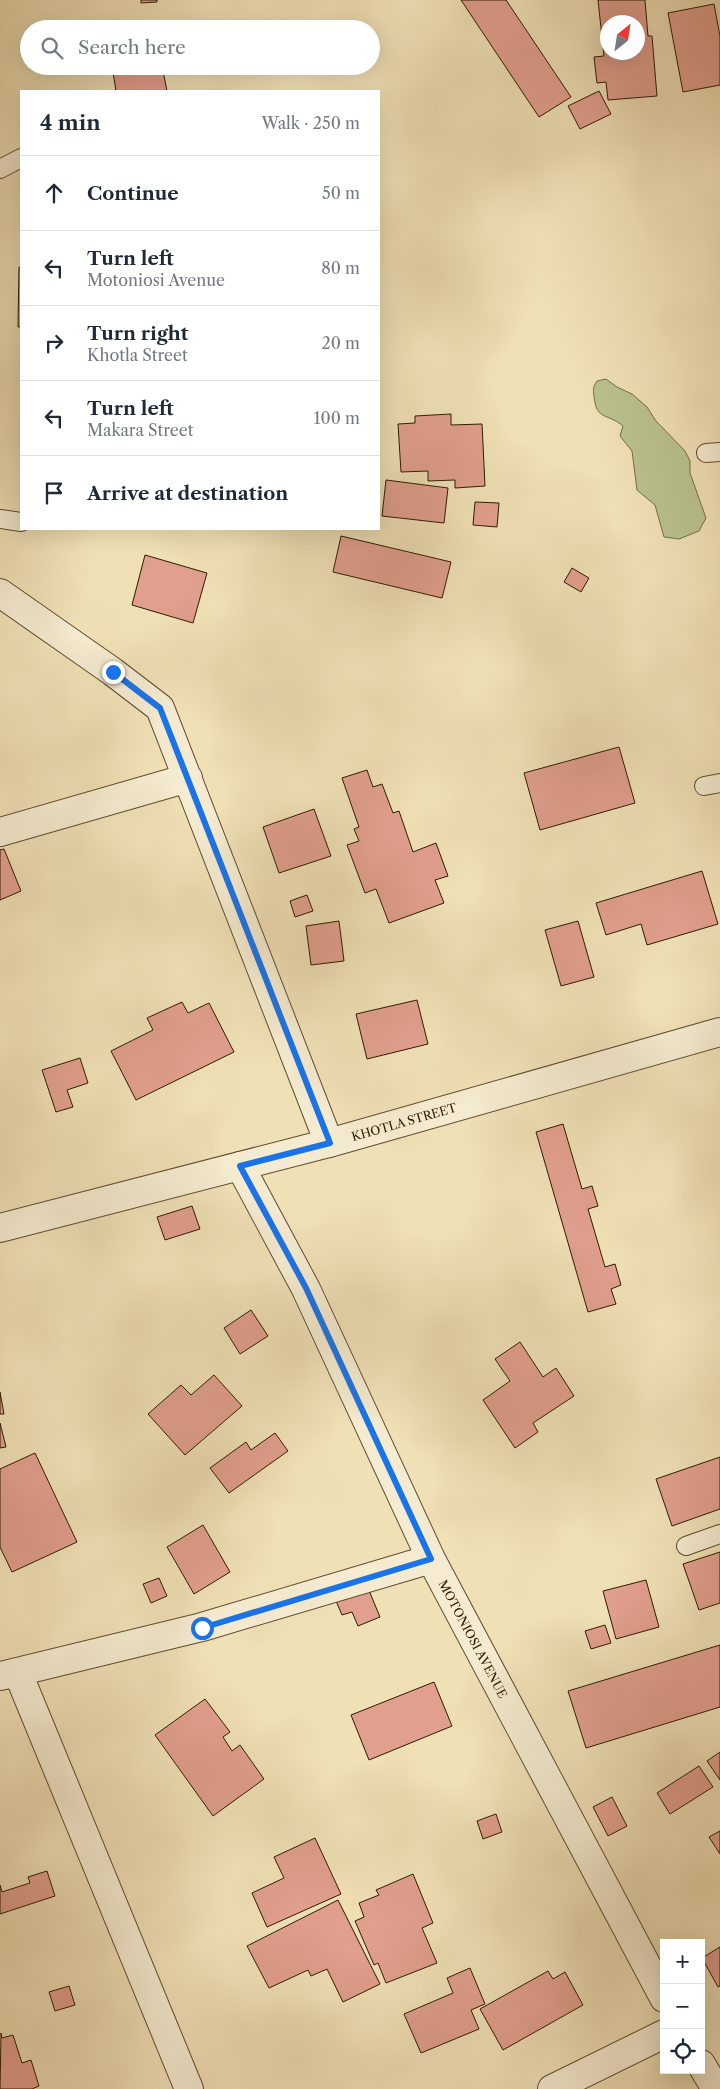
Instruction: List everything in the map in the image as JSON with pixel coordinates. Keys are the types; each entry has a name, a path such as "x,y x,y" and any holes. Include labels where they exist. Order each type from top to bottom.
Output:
{"street":[{"path":"0,593 160,708 330,1143"},
{"path":"0,832 188,778"},
{"name":"KHOTLA STREET","path":"0,1228 330,1143 720,1032"},
{"name":"MOTONIOSI AVENUE","path":"240,1166 306,1288 431,1559 660,1990"},
{"path":"189,2089 9,1674 202,1628 431,1559"},
{"path":"552,2089 660,2036"},
{"path":"705,2071 716,2089"}],"lane":[{"path":"0,169 20,159"},
{"path":"0,519 20,522"},
{"path":"686,1546 720,1534"}],"green space":[{"path":"606,379 632,394 647,407 656,421 685,451 690,461 690,473 706,518 699,531 679,539 664,537 655,505 637,490 632,451 620,436 623,426 600,413 595,404 593,392 595,385 597,381"}],"building":[{"path":"141,0 157,0 157,2 141,3"},
{"path":"461,0 506,0 571,97 539,117"},
{"path":"598,0 645,0 648,36 652,36 657,96 608,100 606,82 597,83 594,57 600,56 600,60 645,60 645,15 600,15 600,19"},
{"path":"714,4 720,36 720,85 683,92 668,13"},
{"path":"113,75 164,75 167,90 116,90"},
{"path":"599,91 611,114 580,129 568,106"},
{"path":"19,267 20,267 20,327 18,327"},
{"path":"451,414 451,425 482,424 485,486 455,488 455,480 428,481 428,471 401,472 398,424 415,423 415,416"},
{"path":"386,480 448,488 444,523 382,516"},
{"path":"475,502 499,503 497,527 473,525"},
{"path":"341,536 451,562 442,598 333,572"},
{"path":"145,555 207,573 193,623 132,605"},
{"path":"572,568 589,578 581,592 564,582"},
{"path":"619,747 635,803 540,830 524,773"},
{"path":"367,770 373,787 382,784 393,813 399,811 413,852 436,843 448,876 435,880 444,903 389,923 376,889 365,893 347,845 359,841 354,829 359,827 342,778"},
{"path":"314,809 331,856 279,873 263,827"},
{"path":"4,849 21,891 0,900 0,850"},
{"path":"702,871 718,924 647,945 641,924 606,935 596,903"},
{"path":"307,895 313,911 295,917 290,901"},
{"path":"339,921 344,961 311,965 306,926"},
{"path":"578,921 594,977 561,986 545,930"},
{"path":"417,1000 428,1044 367,1059 356,1014"},
{"path":"182,1002 188,1013 209,1003 234,1052 136,1100 111,1051 153,1030 147,1018"},
{"path":"80,1058 88,1083 67,1090 73,1107 56,1112 42,1070"},
{"path":"563,1124 582,1189 592,1186 598,1206 588,1209 605,1267 615,1264 621,1285 611,1289 616,1304 588,1312 536,1132"},
{"path":"192,1206 200,1229 165,1240 157,1217"},
{"path":"251,1310 268,1336 240,1354 224,1328"},
{"path":"520,1342 543,1377 556,1368 574,1396 533,1423 538,1432 515,1448 483,1400 510,1381 495,1359"},
{"path":"214,1375 242,1406 185,1455 148,1414 181,1385 191,1395"},
{"path":"0,1392 4,1414 0,1414"},
{"path":"0,1423 6,1447 0,1448"},
{"path":"275,1433 288,1451 229,1493 210,1468 246,1442 251,1450"},
{"path":"35,1453 77,1542 12,1572 0,1547 0,1469"},
{"path":"720,1457 720,1509 672,1526 656,1479"},
{"path":"203,1525 230,1572 194,1594 167,1547"},
{"path":"720,1552 720,1603 699,1610 683,1564"},
{"path":"159,1578 167,1596 151,1603 143,1584"},
{"path":"646,1580 659,1627 616,1639 603,1591"},
{"path":"368,1588 380,1617 358,1626 352,1612 342,1615 336,1601"},
{"path":"605,1625 611,1643 591,1649 585,1631"},
{"path":"720,1645 720,1707 586,1748 568,1691"},
{"path":"434,1682 452,1726 369,1760 351,1715"},
{"path":"205,1699 230,1732 223,1737 232,1751 240,1745 264,1779 213,1816 155,1735"},
{"path":"720,1752 720,1780 707,1761"},
{"path":"699,1766 713,1787 670,1814 657,1793"},
{"path":"612,1797 627,1826 608,1836 593,1807"},
{"path":"496,1814 502,1832 483,1839 477,1821"},
{"path":"720,1831 720,1854 709,1837"},
{"path":"315,1838 341,1894 267,1927 252,1893 284,1878 274,1857"},
{"path":"47,1871 55,1896 0,1914 0,1885 2,1892 30,1883 28,1877"},
{"path":"413,1874 433,1923 422,1928 437,1963 386,1983 378,1963 374,1965 355,1921 364,1917 359,1903 379,1895 376,1890"},
{"path":"338,1900 380,1984 343,2002 327,1969 311,1976 308,1970 269,1988 247,1946"},
{"path":"720,1947 720,1986 718,1987 705,1963 705,1956"},
{"path":"470,1968 485,2004 471,2010 479,2029 421,2053 404,2014 453,1993 447,1978"},
{"path":"548,1971 553,1979 565,1972 583,2005 503,2050 480,2009"},
{"path":"69,1986 75,2005 55,2011 49,1992"},
{"path":"1,2033 2,2038 13,2035 22,2063 31,2060 39,2086 32,2089 0,2089"}],"route":[{"path":"113,672 160,708 330,1143 240,1166 306,1288 431,1559 202,1628"}]}
